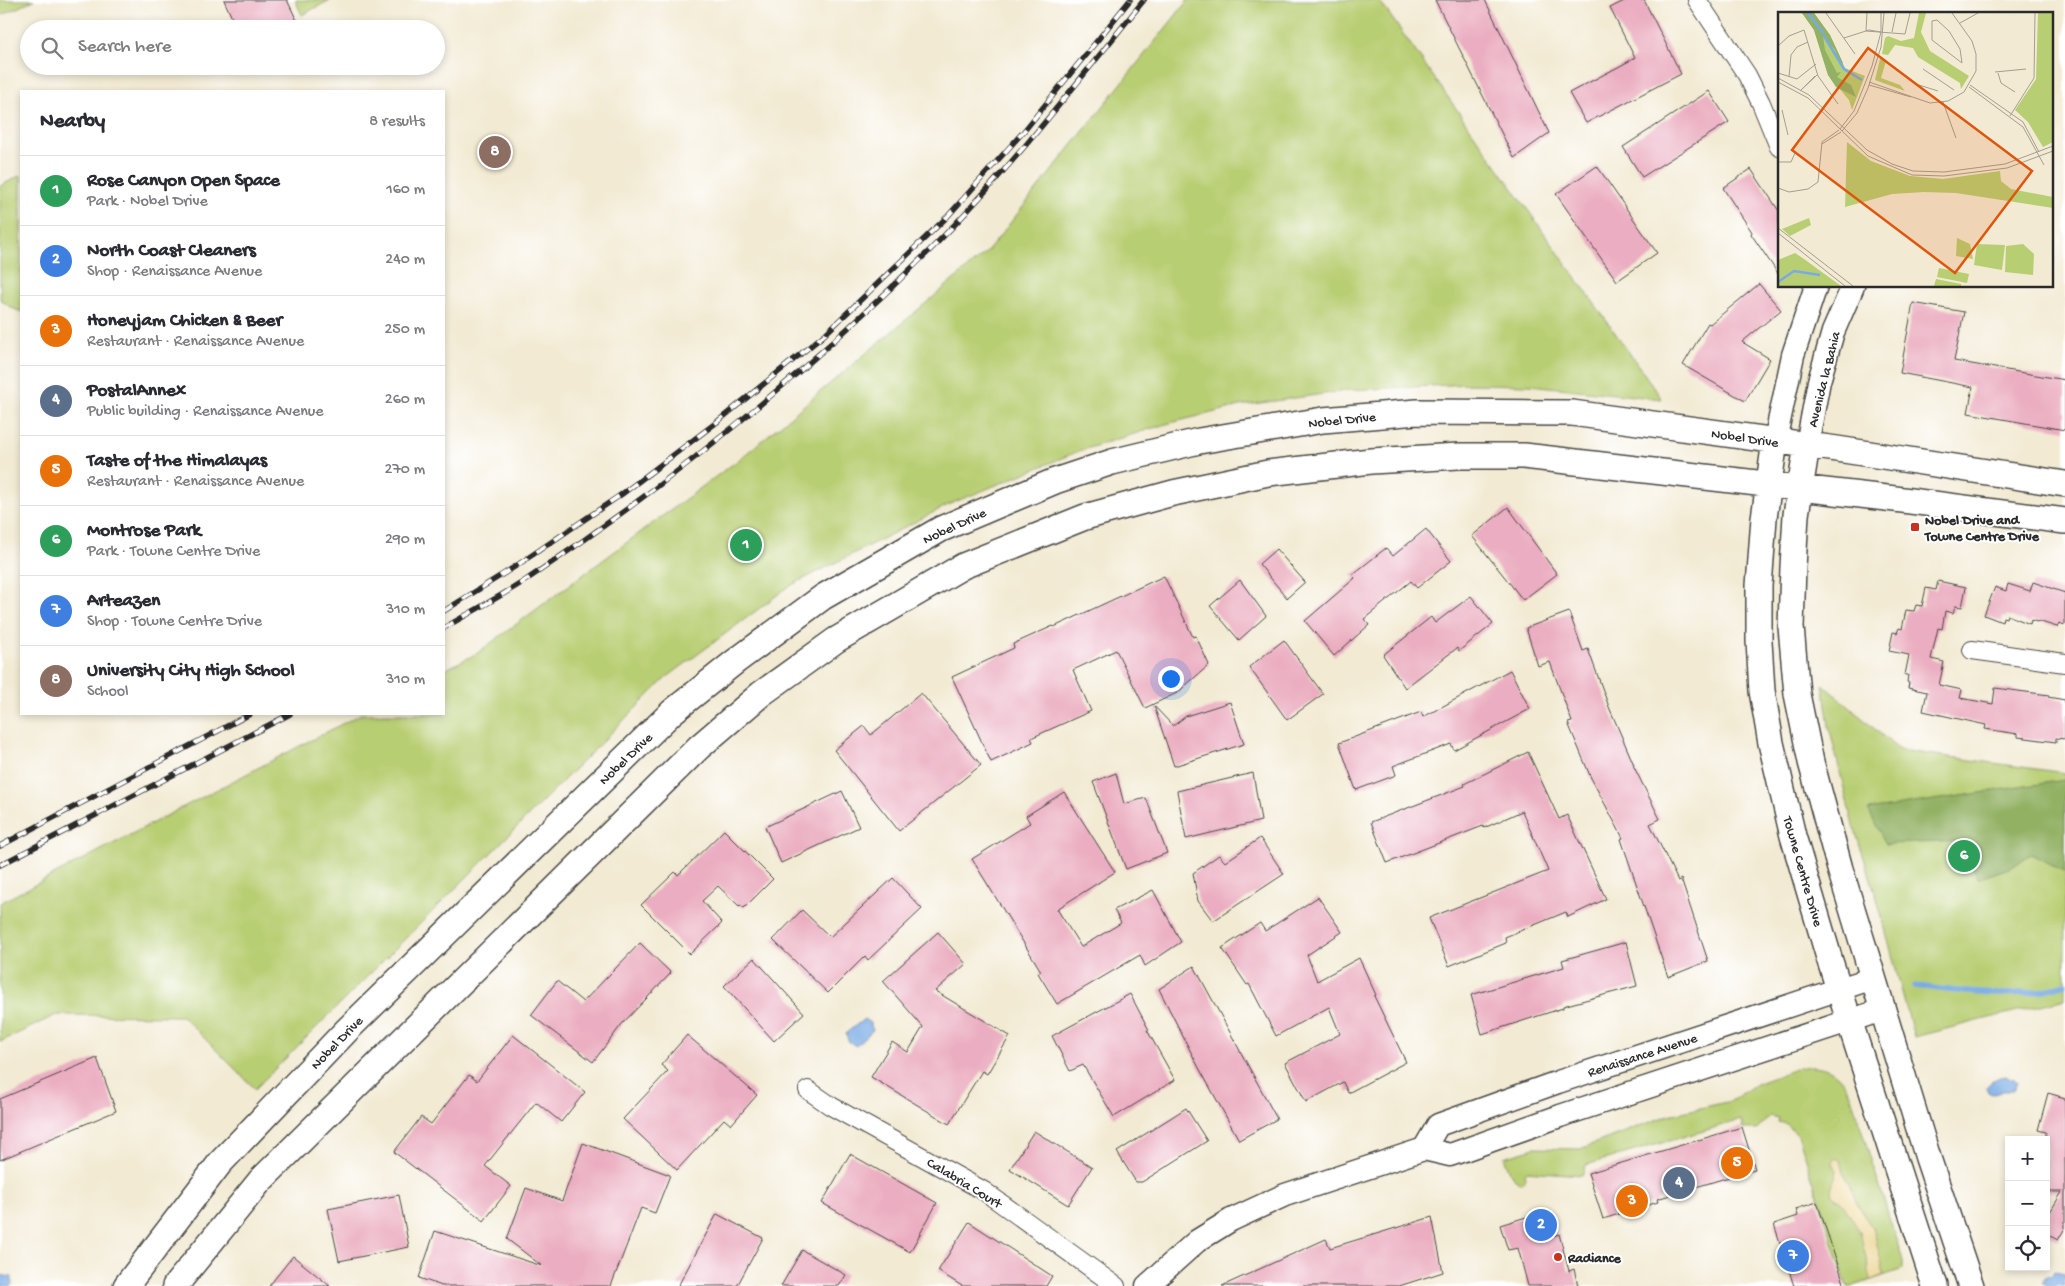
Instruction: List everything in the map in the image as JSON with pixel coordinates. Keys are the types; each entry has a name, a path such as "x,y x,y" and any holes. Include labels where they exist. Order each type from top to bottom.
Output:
{"main road":[{"name":"Nobel Drive","path":"126,1286 226,1157 347,1030 672,712 736,661 824,597 941,529 1056,481 1112,462 1199,441 1323,420 1416,412 1572,413 1807,445 2065,484"},
{"name":"Towne Centre Drive","path":"1775,441 1764,518 1759,586 1759,641 1762,691 1780,786 1793,836 1849,1021 1935,1286"},
{"path":"1807,445 1796,515 1791,627 1797,694 1811,762 1840,869 1928,1158 1971,1286"},
{"path":"175,1286 260,1181 699,747 761,694 836,640 963,566 1085,517 1173,493 1268,473 1370,461 1459,456 1524,456 2065,520"}],"street":[{"path":"1697,0 1747,75 1761,102 1778,144"},
{"path":"1775,441 1793,355 1815,288"},
{"name":"Avenida la Bahia","path":"1807,445 1819,381 1833,332 1852,288"},
{"path":"1972,650 2065,663"},
{"name":"Renaissance Avenue","path":"1424,1149 1438,1125 1558,1082 1874,978"},
{"path":"1147,1286 1197,1241 1231,1220 1285,1195 1424,1149 1450,1155 1560,1116 1882,1010"},
{"name":"Calabria Court","path":"808,1090 831,1106 984,1191 1116,1286"}],"green space":[{"path":"0,0 34,0 0,16"},
{"path":"295,0 330,0 302,15"},
{"path":"1188,0 1379,0 1662,399 1530,385 1469,384 1351,390 1240,406 1166,424 1079,451 950,504 788,587 666,678 255,1089 182,1016 56,1015 0,1042 0,903 359,715 445,715 445,670 476,654 741,458 987,252"},
{"path":"20,176 20,312 0,299 0,186"},
{"path":"1823,684 1899,750 2065,773 2065,999 1914,1037 1876,895 1851,818 1829,726"},
{"path":"2065,780 2065,872 2031,854 2012,867 1977,879 1963,841 1886,844 1868,810"},
{"path":"1810,1066 1830,1070 1840,1078 1851,1096 1903,1261 1903,1269 1854,1286 1847,1286 1799,1137 1787,1124 1777,1122 1778,1118 1770,1116 1757,1130 1743,1128 1741,1120 1586,1165 1582,1175 1526,1171 1524,1182 1520,1183 1511,1175 1504,1157 1534,1148 1580,1149 1669,1115 1731,1101 1756,1084 1798,1068"}],"sand":[{"path":"1835,1158 1841,1160 1844,1173 1857,1203 1874,1231 1884,1275 1871,1280 1860,1232 1841,1201 1832,1195 1831,1189 1837,1171 1834,1165 1831,1164"}],"water":[{"path":"864,1019 870,1023 873,1030 856,1046 848,1041 846,1033"},
{"path":"2004,1076 2014,1079 2017,1083 2013,1091 2000,1091 1992,1094 1988,1092 1986,1087 1991,1082"},
{"path":"2055,1271 2065,1273 2065,1286 2045,1286 2042,1283 2044,1278 2050,1276"},
{"path":"0,1275 12,1277 12,1286 0,1286"}],"building":[{"path":"224,0 287,0 297,20 233,20"},
{"path":"1435,0 1485,0 1549,133 1514,158"},
{"path":"1626,0 1644,0 1681,74 1586,123 1569,93 1635,58 1610,8"},
{"path":"1709,91 1729,122 1642,177 1623,147"},
{"path":"1597,166 1657,253 1617,281 1556,194"},
{"path":"1751,169 1778,210 1778,274 1751,234 1752,232 1723,188"},
{"path":"1759,284 1781,310 1742,342 1770,359 1745,401 1683,365 1708,323 1710,324"},
{"path":"1913,303 1964,312 1954,361 2065,380 2065,430 1968,413 1973,387 1900,373"},
{"path":"1508,507 1557,574 1523,600 1472,536"},
{"path":"1426,529 1451,561 1417,588 1411,581 1364,619 1369,625 1334,656 1305,621 1355,578 1352,575 1386,548 1393,556"},
{"path":"1276,549 1305,582 1287,598 1259,564"},
{"path":"1164,576 1193,637 1196,636 1209,665 1177,693 1145,708 1116,650 1073,670 1091,711 1031,738 1033,742 991,762 952,677 1014,648 1013,644"},
{"path":"1240,580 1266,616 1239,640 1210,606"},
{"path":"1938,581 1966,587 1962,607 1955,606 1953,613 1945,611 1942,629 1938,628 1931,659 1944,662 1939,685 1962,690 1960,698 1993,704 1995,688 2049,695 2048,697 2065,700 2065,739 2056,738 2056,742 2018,737 2018,734 1985,729 1986,725 1923,711 1927,692 1908,688 1908,675 1905,675 1909,655 1889,651 1893,632 1897,633 1899,628 1902,629 1906,610 1914,611 1916,605 1922,606 1926,588 1936,590"},
{"path":"2033,582 2065,593 2065,625 2059,623 2057,627 2031,620 2030,624 2007,615 2006,618 2003,617 2002,622 1984,615 1995,587 2006,591 2008,584 2030,591"},
{"path":"1471,596 1493,624 1459,651 1457,648 1405,688 1383,655 1431,617 1435,623"},
{"path":"1569,612 1583,651 1588,649 1633,765 1660,819 1650,824 1678,881 1681,879 1708,961 1668,977 1621,839 1623,838 1591,778 1568,723 1572,722 1550,662 1538,666 1526,628"},
{"path":"1284,640 1323,694 1287,720 1249,667"},
{"path":"1510,670 1530,709 1454,750 1451,744 1393,766 1396,775 1356,790 1339,743 1421,712 1423,717"},
{"path":"921,693 981,765 899,831 834,750 864,726 871,735"},
{"path":"1230,702 1244,744 1174,766 1154,706 1173,726 1186,716"},
{"path":"1528,752 1559,819 1567,815 1606,899 1568,917 1566,912 1505,937 1506,943 1449,966 1429,918 1548,871 1522,811 1484,828 1483,826 1387,863 1371,822 1465,786 1464,784"},
{"path":"1116,773 1124,804 1146,798 1167,853 1126,869 1093,782"},
{"path":"1253,773 1261,821 1186,839 1177,791"},
{"path":"842,791 859,827 781,863 765,827"},
{"path":"1064,792 1115,872 1057,909 1081,947 1121,923 1114,910 1153,890 1181,942 1145,966 1140,955 1057,1004 1038,973 1041,971 972,859 1030,823 1026,816"},
{"path":"724,830 773,879 744,908 739,906 718,886 702,901 722,923 690,954 641,905 675,872 678,875"},
{"path":"1260,838 1284,874 1213,921 1198,901 1193,873 1219,855 1225,862"},
{"path":"893,878 922,909 868,960 865,956 828,993 773,940 802,910 830,937"},
{"path":"1318,897 1342,932 1307,955 1317,981 1359,958 1376,995 1374,996 1406,1062 1348,1093 1343,1082 1306,1102 1285,1063 1340,1034 1329,1007 1276,1036 1249,984 1247,985 1222,948 1260,923 1265,931"},
{"path":"938,932 966,964 935,991 1010,1036 987,1074 982,1071 949,1124 871,1077 892,1042 908,1052 923,1027 883,981"},
{"path":"1626,942 1637,986 1563,1006 1563,1008 1482,1034 1471,995 1564,967 1562,960"},
{"path":"640,943 671,973 622,1024 593,1062 531,1015 557,981 583,1002"},
{"path":"754,958 804,1013 774,1041 724,986"},
{"path":"1194,966 1277,1119 1239,1140 1198,1066 1159,989"},
{"path":"1130,994 1149,1030 1147,1030 1175,1080 1114,1117 1083,1065 1070,1071 1052,1036"},
{"path":"513,1035 585,1092 561,1122 536,1102 485,1166 511,1186 484,1221 394,1152 421,1117 431,1124 469,1075 477,1081"},
{"path":"687,1035 757,1095 731,1125 724,1119 677,1170 623,1119 668,1071 661,1065"},
{"path":"97,1058 116,1111 0,1160 0,1099"},
{"path":"2048,1093 2065,1098 2065,1228 2058,1240 2050,1236 2050,1212 2062,1192 2050,1192 2050,1136 2046,1136 2046,1132 2038,1130"},
{"path":"1186,1108 1207,1141 1142,1182 1136,1182 1117,1152"},
{"path":"1742,1127 1755,1169 1657,1199 1658,1202 1603,1219 1588,1173"},
{"path":"1034,1131 1092,1167 1068,1205 1010,1169"},
{"path":"583,1143 670,1175 655,1213 641,1208 611,1286 442,1286 419,1278 435,1231 542,1266 507,1239 526,1188 562,1201"},
{"path":"850,1154 937,1203 910,1252 822,1203"},
{"path":"399,1195 409,1247 339,1261 328,1209"},
{"path":"1817,1202 1845,1286 1794,1286 1774,1224 1798,1216 1796,1209"},
{"path":"1546,1211 1553,1236 1559,1234 1569,1271 1574,1269 1578,1286 1528,1286 1518,1248 1508,1250 1500,1225"},
{"path":"717,1214 763,1238 737,1286 678,1286"},
{"path":"1432,1217 1443,1272 1399,1286 1222,1286 1326,1239 1330,1248"},
{"path":"969,1222 1052,1276 1046,1286 962,1286 938,1271"},
{"path":"802,1250 846,1275 839,1286 781,1286"},
{"path":"293,1256 330,1286 269,1286"}],"waterway":[{"path":"1914,986 1990,994 2009,994 2028,993 2065,984"}],"railway":[{"path":"445,610 516,566 622,494 717,422 824,335 947,217 1024,131 1130,0"},
{"path":"445,627 526,580 634,504 738,423 838,337 887,292 962,217 1042,126 1144,0"},
{"path":"0,846 248,715"},
{"path":"0,865 288,715"}],"place":[{"name":"University City High School","path":"495,152"},
{"name":"Nobel Drive and Towne Centre Drive","path":"1915,527"},
{"name":"Rose Canyon Open Space","path":"746,545"},
{"name":"Montrose Park","path":"1964,856"},
{"name":"Taste of the Himalayas","path":"1737,1163"},
{"name":"PostalAnnex","path":"1679,1183"},
{"name":"Honeyjam Chicken & Beer","path":"1632,1201"},
{"name":"North Coast Cleaners","path":"1541,1225"},
{"name":"Arteazen","path":"1793,1256"},
{"name":"Radiance","path":"1558,1257"}]}
